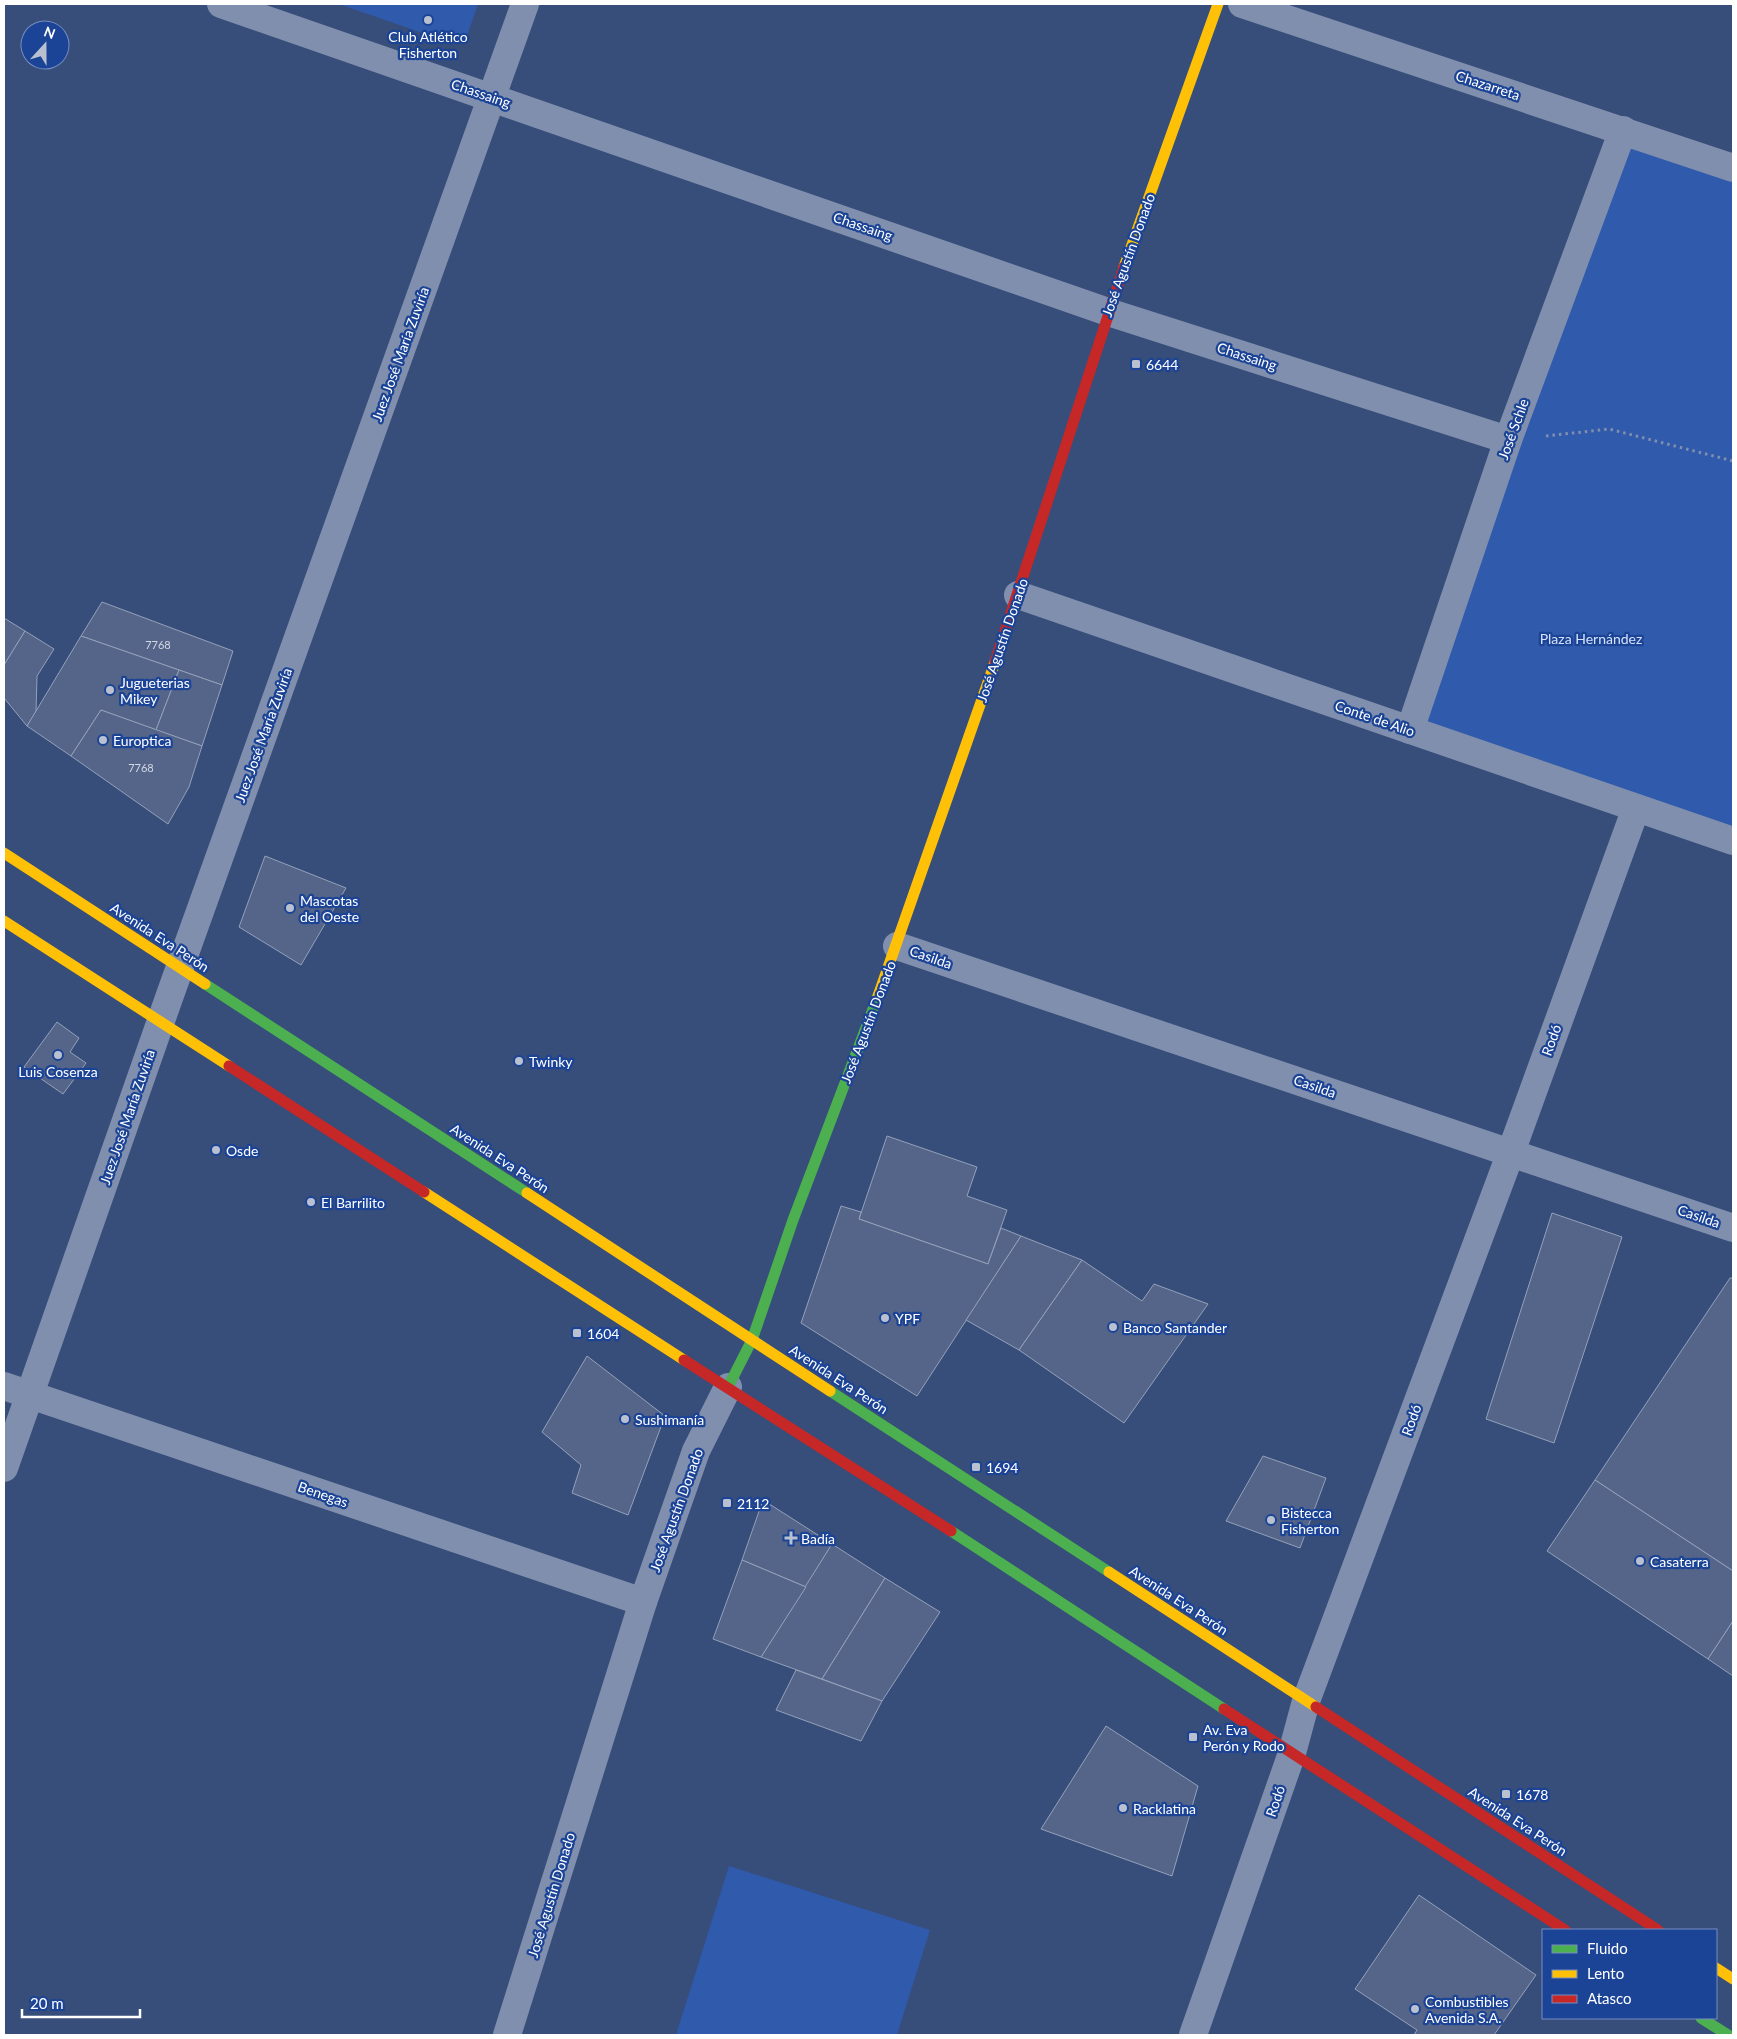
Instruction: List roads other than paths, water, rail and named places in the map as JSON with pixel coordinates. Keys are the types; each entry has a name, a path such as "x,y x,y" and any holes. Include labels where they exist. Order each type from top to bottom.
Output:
{"main road":[{"name":"José Agustín Donado","path":"728,1387 752,1340 793,1220 896,946 1018,595 1108,312 1218,4"},
{"name":"Avenida Eva Perón","path":"4,853 1656,1929"},
{"path":"4,920 1563,1929"},
{"path":"1717,1969 1733,1979"},
{"path":"1703,2019 1728,2035"}],"street":[{"name":"Chassaing","path":"221,4 492,96 1108,312 1508,440"},
{"name":"Juez José María Zuviría","path":"4,1468 179,968 525,4"},
{"name":"Chazarreta","path":"1242,4 1733,168"},
{"name":"José Schle","path":"1410,730 1508,440 1622,130"},
{"name":"Conte de Alio","path":"1018,595 1733,841"},
{"name":"Rodó","path":"1193,2035 1292,1753 1306,1701 1511,1152 1636,808"},
{"name":"Casilda","path":"896,946 1733,1228"},
{"name":"Benegas","path":"4,1386 643,1602"},
{"name":"José Agustín Donado","path":"507,2035 643,1602 696,1451 728,1387"}],"place":[{"name":"Club Atlético Fisherton","path":"428,20"},
{"name":"6644","path":"1136,364"},
{"name":"Jugueterias Mikey","path":"110,690"},
{"name":"Europtica","path":"103,740"},
{"name":"Mascotas del Oeste","path":"290,908"},
{"name":"Luis Cosenza","path":"58,1055"},
{"name":"Twinky","path":"519,1061"},
{"name":"Osde","path":"216,1150"},
{"name":"El Barrilito","path":"311,1202"},
{"name":"YPF","path":"885,1318"},
{"name":"Banco Santander","path":"1113,1327"},
{"name":"1604","path":"577,1333"},
{"name":"Sushimanía","path":"625,1419"},
{"name":"1694","path":"976,1467"},
{"name":"2112","path":"727,1503"},
{"name":"Bistecca Fisherton","path":"1271,1520"},
{"name":"Badía","path":"791,1538"},
{"name":"Casaterra","path":"1640,1561"},
{"name":"Av. Eva Perón y Rodo","path":"1193,1737"},
{"name":"1678","path":"1506,1794"},
{"name":"Racklatina","path":"1123,1808"},
{"name":"Combustibles Avenida S.A.","path":"1415,2009"}],"park label":[{"name":"Plaza Hernández","path":"1591,638"}]}
